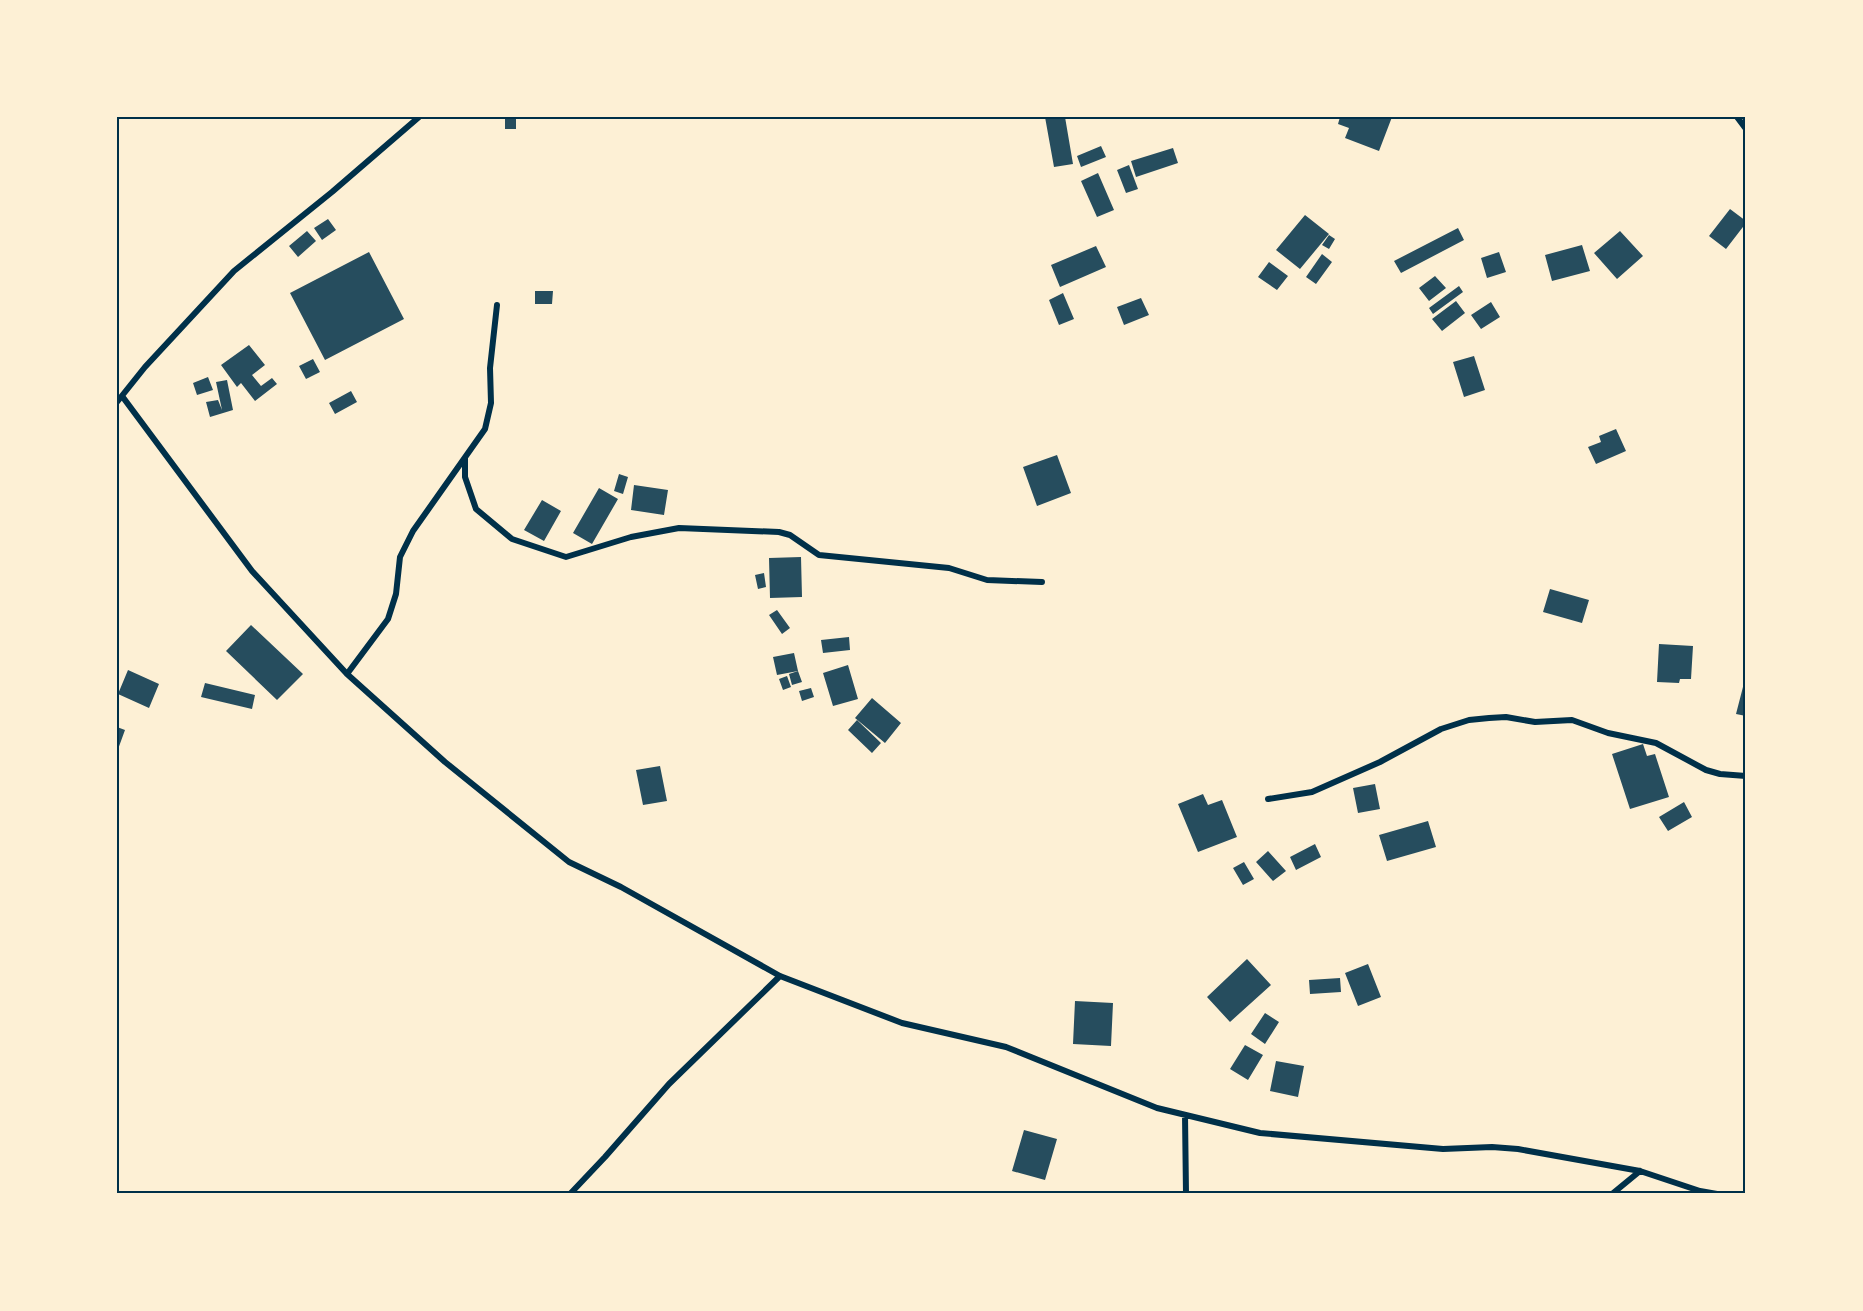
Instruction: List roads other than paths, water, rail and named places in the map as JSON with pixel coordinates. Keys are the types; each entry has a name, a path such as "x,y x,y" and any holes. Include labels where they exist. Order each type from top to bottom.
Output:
{"street":[{"path":"117,402 145,367 234,271 341,185 419,117"},
{"path":"1737,117 1746,129"},
{"path":"347,674 388,620 396,594 400,557 412,531 485,429 491,403 490,368 498,305"},
{"path":"122,396 252,571 347,674 445,762 568,862 621,887 780,976 902,1023 1006,1047 1157,1108 1260,1133 1443,1149 1492,1147 1518,1149 1640,1171 1700,1191 1717,1194"},
{"path":"465,458 465,477 476,509 512,539 566,558 631,537 679,528 779,532 790,535 819,555 949,567 987,580 1042,582"},
{"path":"1268,799 1312,792 1380,762 1440,729 1469,720 1506,717 1546,722 1572,720 1608,733 1656,743 1706,770 1720,774 1746,776"},
{"path":"570,1194 669,1084 780,976"},
{"path":"1185,1114 1186,1194"},
{"path":"1612,1194 1640,1171"}]}
